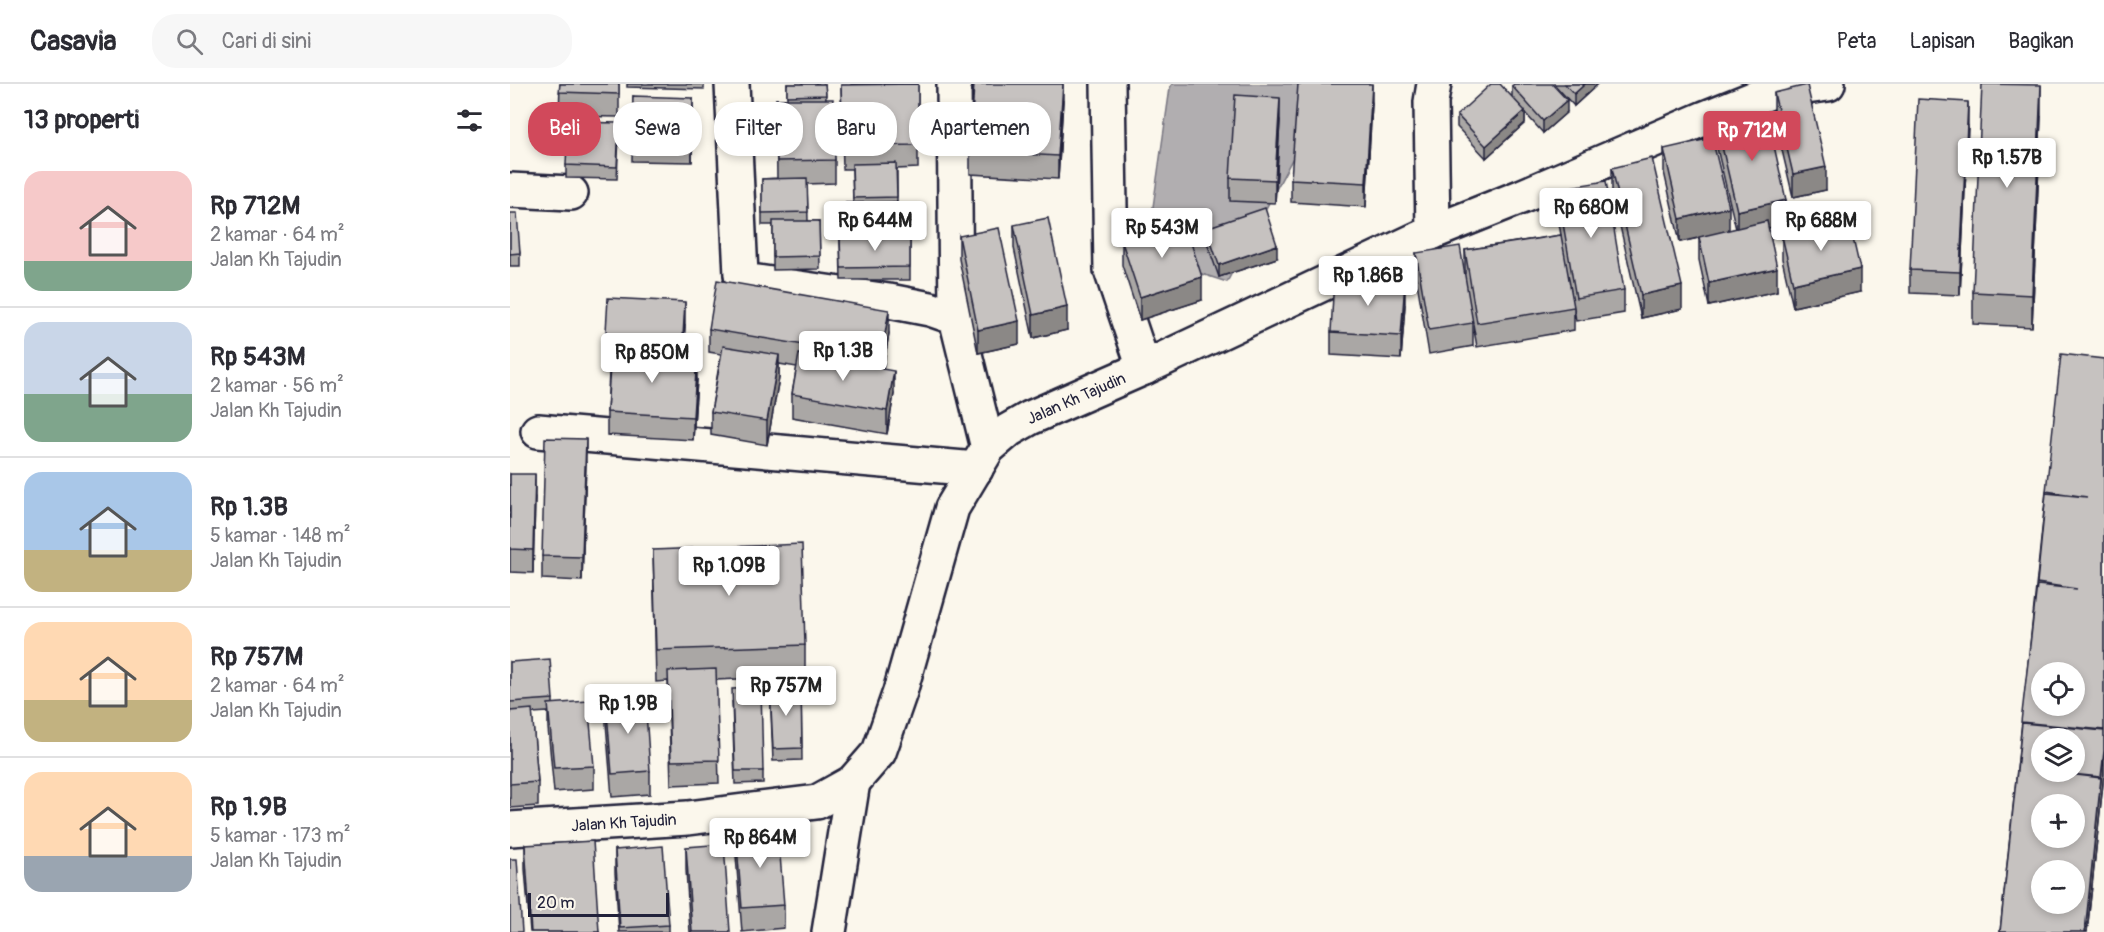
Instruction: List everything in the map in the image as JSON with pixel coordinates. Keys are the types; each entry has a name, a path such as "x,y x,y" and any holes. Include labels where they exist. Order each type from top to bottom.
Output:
{"street":[{"path":"732,84 741,275 744,280 889,301 930,309 956,318"},
{"path":"538,431 982,459 956,318 954,84"},
{"path":"1108,84 1111,270 1144,368"},
{"path":"1433,232 1431,102 1434,84"},
{"name":"Jalan Kh Tajudin","path":"510,829 688,818 817,802 853,782 879,752 900,692 952,508 982,459 1009,430 1030,418 1144,368 1433,232 1705,118 1766,88 1828,84"},
{"path":"510,190 571,192"},
{"path":"829,932 853,782"}],"shaded area":[{"path":"1172,84 1332,84 1227,282 1146,256"}],"building":[{"path":"560,84 619,84 619,94 559,92"},
{"path":"787,84 825,84 826,95 787,96"},
{"path":"851,84 903,84 851,85"},
{"path":"918,84 918,102 909,102 909,145 897,145 897,102 842,102 841,85"},
{"path":"974,84 1063,84 1058,156 1051,156 1051,102 973,102"},
{"path":"1298,84 1372,84 1366,183 1291,179"},
{"path":"1491,84 1500,84 1525,111 1486,146 1457,115"},
{"path":"1514,84 1552,84 1567,100 1543,121 1512,86"},
{"path":"1565,84 1585,84 1574,94"},
{"path":"1982,84 2041,85 2032,295 1973,292"},
{"path":"1807,85 1826,167 1793,174 1774,93"},
{"path":"1235,95 1280,98 1275,180 1230,178"},
{"path":"633,96 693,98 693,102 633,102"},
{"path":"776,99 833,99 833,102 815,102 815,156 835,156 835,160 777,161 777,156 803,156 803,102 776,102"},
{"path":"1918,99 1968,102 1960,272 1910,270"},
{"path":"1767,114 1786,200 1737,211 1717,125"},
{"path":"601,123 613,123 613,156 618,156 617,167 566,165 566,156 601,156"},
{"path":"1712,138 1729,207 1680,219 1664,149"},
{"path":"1652,158 1682,286 1641,295 1612,168"},
{"path":"896,163 897,197 853,198 852,164"},
{"path":"807,178 808,212 762,213 762,179"},
{"path":"1606,181 1624,290 1576,298 1557,189"},
{"path":"897,202 897,227 844,228 844,203"},
{"path":"1265,208 1277,245 1219,265 1206,228"},
{"path":"510,213 517,213 520,253 510,254"},
{"path":"1048,218 1067,307 1033,315 1014,225"},
{"path":"773,221 819,221 820,256 773,257"},
{"path":"1184,221 1202,277 1140,297 1122,242"},
{"path":"1767,221 1777,268 1709,283 1699,237"},
{"path":"1849,221 1860,269 1793,284 1782,236"},
{"path":"999,228 1019,321 978,330 959,236"},
{"path":"1561,235 1574,307 1477,323 1465,250"},
{"path":"910,237 910,267 841,268 840,238"},
{"path":"1460,246 1473,323 1429,330 1416,253"},
{"path":"1334,277 1405,282 1401,336 1331,332"},
{"path":"717,280 889,310 881,358 709,329"},
{"path":"608,298 685,302 682,353 605,348"},
{"path":"723,346 779,355 767,421 711,412"},
{"path":"611,351 697,356 693,417 607,412"},
{"path":"799,354 894,371 887,411 792,394"},
{"path":"2061,354 2104,359 2104,730 2021,722 2037,585 2077,589 2037,583 2046,493 2087,497 2046,491"},
{"path":"545,438 586,439 582,557 542,556"},
{"path":"510,474 535,474 533,550 510,549"},
{"path":"802,544 805,645 656,650 653,550"},
{"path":"550,659 553,699 510,702 510,662"},
{"path":"716,669 719,760 671,761 668,671"},
{"path":"770,687 801,687 802,748 773,749"},
{"path":"761,688 763,771 735,771 732,689"},
{"path":"645,697 650,771 612,774 606,700"},
{"path":"588,701 594,766 554,768 548,704"},
{"path":"532,709 538,782 510,784 510,711"},
{"path":"2022,723 2073,728 2031,728 2031,782 2085,782 2085,776 2101,778 2085,932 2000,932"},
{"path":"2085,729 2104,731 2101,777 2085,775"},
{"path":"778,830 784,905 742,908 736,833"},
{"path":"593,841 599,932 531,932 525,845"},
{"path":"724,844 730,932 692,932 686,847"},
{"path":"663,846 669,925 620,928 615,850"},
{"path":"510,859 517,859 522,932 510,932"}]}
